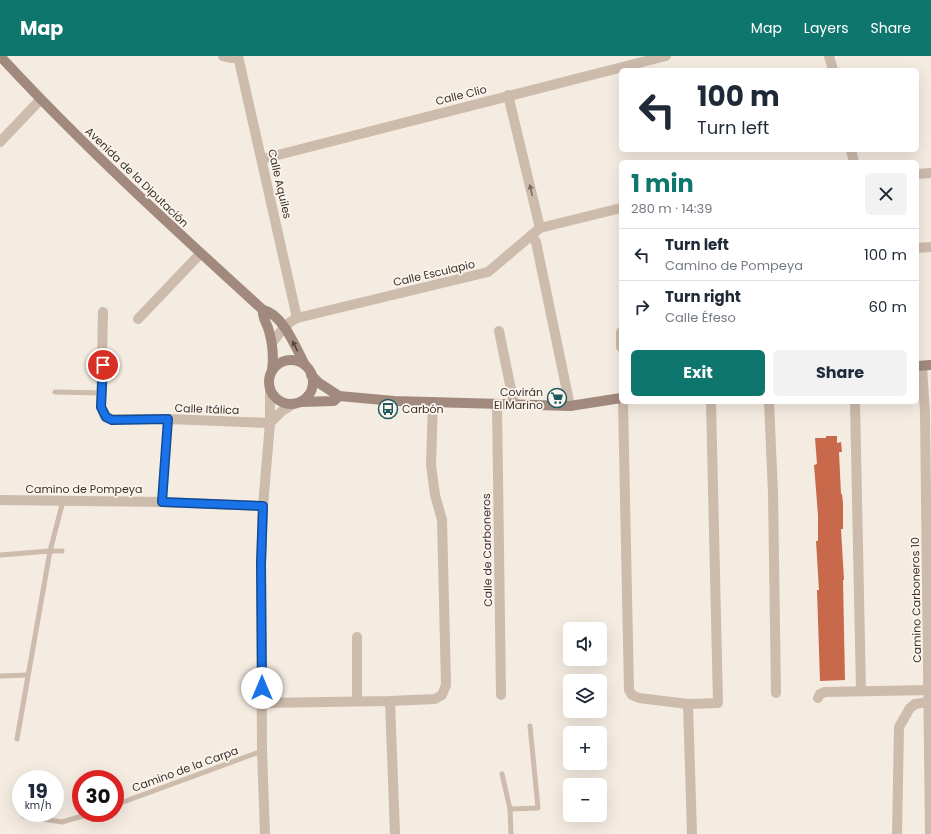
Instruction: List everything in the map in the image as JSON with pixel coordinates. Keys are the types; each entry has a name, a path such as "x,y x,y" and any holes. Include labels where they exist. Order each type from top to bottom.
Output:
{"street":[{"name":"Avenida de la Diputación","path":"0,56 40,100 125,184 263,310 269,311 284,327 305,365"},
{"path":"224,56 232,58 238,57"},
{"name":"Calle Clio","path":"262,159 508,95 666,56"},
{"path":"829,56 832,68"},
{"name":"Calle Aquiles","path":"238,57 297,318"},
{"path":"508,95 540,228"},
{"path":"0,142 40,100"},
{"path":"919,174 931,173"},
{"name":"Calle Esculapio","path":"272,343 291,320 488,272 540,228 619,208"},
{"path":"531,235 536,242 570,406"},
{"path":"919,248 931,247"},
{"path":"138,319 200,254"},
{"path":"263,310 263,316 269,330 274,357 270,376 270,423 263,506 261,564 262,751 265,834"},
{"name":"Calle Itálica","path":"103,312 102,411 108,418 270,423"},
{"path":"499,331 514,404"},
{"path":"272,370 287,360 293,360 305,365 319,382 339,396 394,401 570,406 619,398"},
{"name":"Camino Carboneros 10","path":"923,366 925,413 930,834"},
{"path":"270,423 282,411 306,398 312,387 312,375"},
{"path":"270,388 277,399 282,402 334,400 339,396"},
{"path":"262,703 435,699 442,695 445,689 442,520 435,494 431,465 433,402"},
{"name":"Calle de Carboneros","path":"497,404 501,695"},
{"path":"623,404 628,687 632,696 688,708 718,703 711,404"},
{"path":"769,404 773,493 776,693"},
{"path":"855,404 861,691"},
{"name":"Camino de Pompeya","path":"0,500 162,502 263,506"},
{"path":"357,637 357,702"},
{"path":"818,698 820,694 825,692 929,690"},
{"path":"390,701 395,834"},
{"path":"897,834 899,727 910,708 921,702 929,702"},
{"path":"688,708 692,834"},
{"path":"400,790 402,834"}],"lane":[{"path":"55,392 102,392"},
{"path":"162,502 168,419"},
{"path":"17,739 50,552 63,501"},
{"path":"0,555 62,551"},
{"path":"0,676 28,675"},
{"path":"510,809 538,808 530,726"},
{"name":"Camino de la Carpa","path":"124,802 262,751"},
{"path":"502,774 510,809 511,834"}],"building":[{"path":"826,436 837,436 837,443 841,442 842,452 839,452 841,494 843,503 843,529 841,529 844,580 845,680 820,681 817,590 819,590 816,541 818,541 818,515 814,465 817,464 815,438 826,438"}],"place":[{"name":"Covirán El Marino","path":"557,398"},
{"name":"Carbón","path":"388,409"}],"route":[{"path":"103,365 101,407 103,414 106,417 112,420 168,419 162,502 263,506 261,564 262,688"}]}
